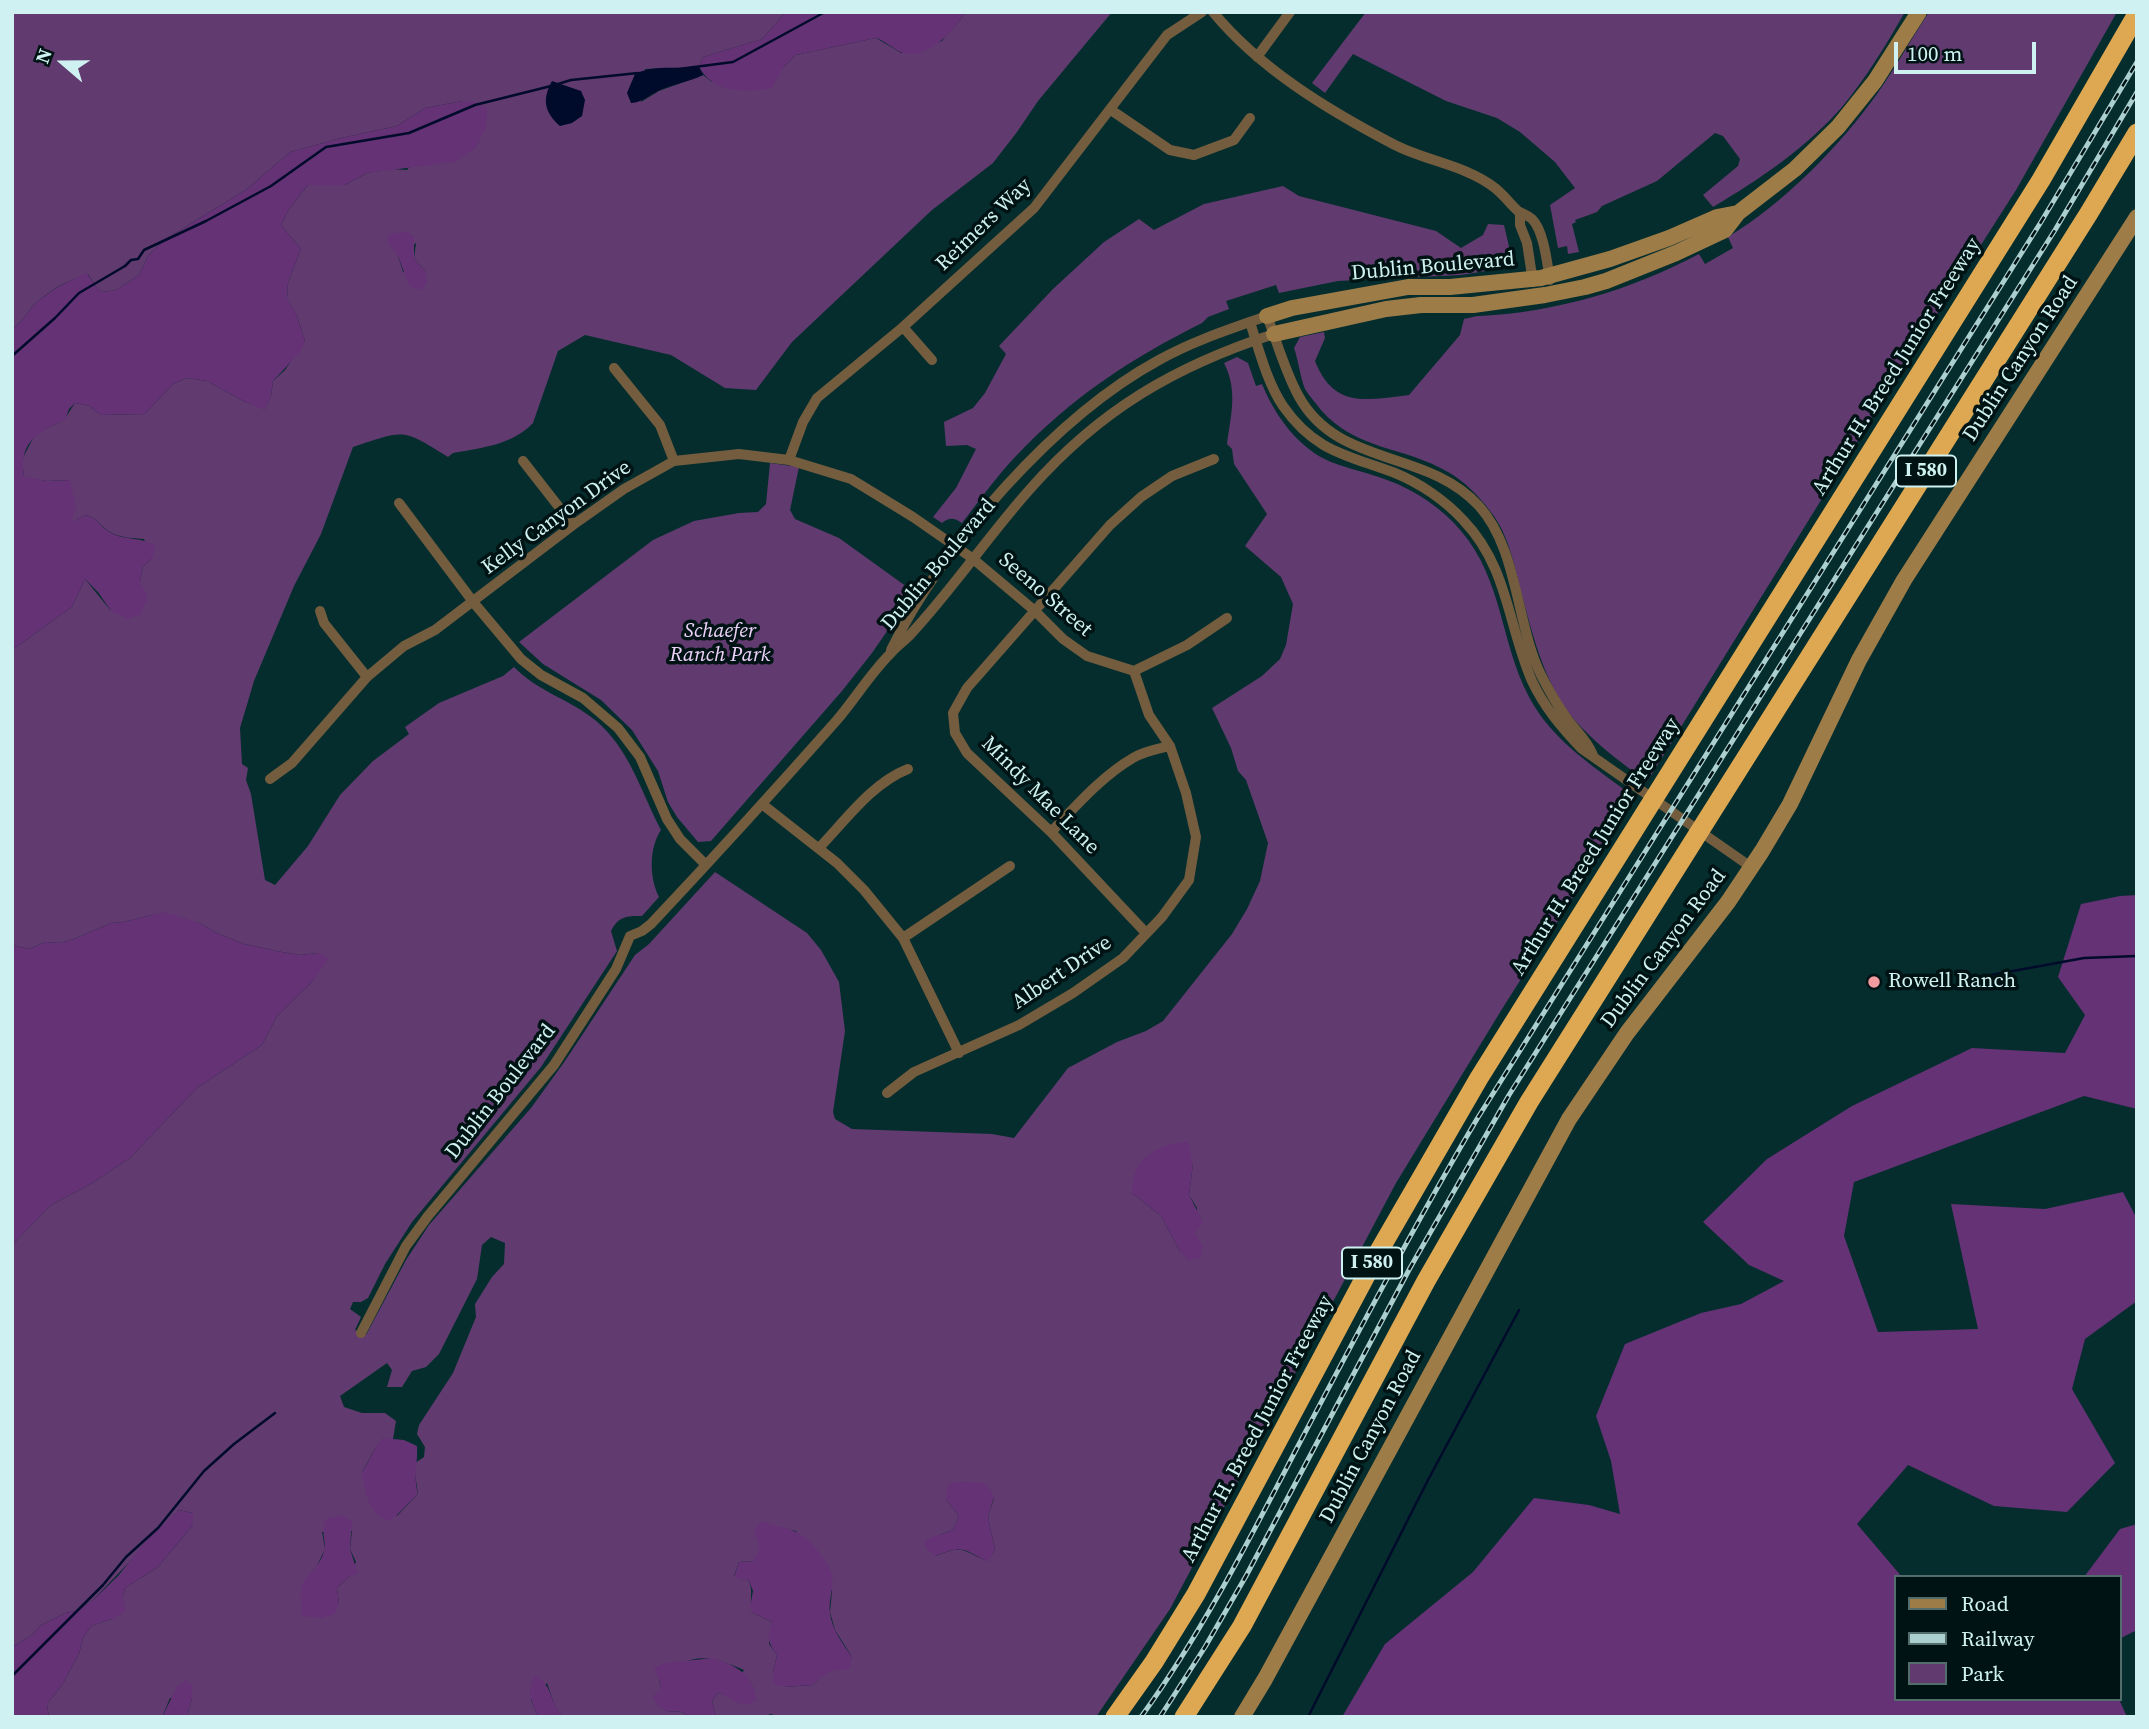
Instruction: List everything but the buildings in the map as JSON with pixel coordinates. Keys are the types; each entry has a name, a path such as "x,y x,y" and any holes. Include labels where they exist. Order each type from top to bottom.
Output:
{"highway":[{"name":"Arthur H. Breed Junior Freeway","path":"1115,1717 1154,1662 1196,1594 1366,1275 1500,1042 2047,170 2137,14"},
{"name":"I 580","path":"1184,1717 1242,1626 1471,1200 1551,1067 2137,133"}],"main road":[{"name":"Dublin Boulevard","path":"1274,334 1386,309 1420,305 1473,305 1553,294 1606,281 1725,230 1738,213 1795,169 1838,127 1884,68 1919,12"},
{"name":"Dublin Boulevard","path":"1267,316 1292,307 1368,292 1408,287 1450,287 1550,276 1610,259 1717,217 1738,213"},
{"name":"Dublin Canyon Road","path":"1242,1717 1569,1119 1627,1033 1728,902 1751,867 1786,810 1859,660 1904,580 2137,217"}],"street":[{"name":"Reimers Way","path":"789,460 803,422 817,398 903,327 1034,208 1167,35 1202,12"},
{"path":"1213,12 1232,36 1257,58 1316,99 1394,145 1474,176 1495,188 1521,214 1532,219 1542,239 1553,294"},
{"path":"1257,58 1290,12"},
{"path":"1111,110 1170,150 1194,155 1234,140 1250,118"},
{"path":"1521,214 1520,225 1527,243 1536,297"},
{"path":"1267,316 1298,397 1328,431 1368,452 1423,468 1445,478 1464,491 1481,508 1500,541 1540,673 1555,701 1588,743 1593,754"},
{"name":"Dublin Boulevard","path":"361,1334 406,1246 554,1065 616,969 630,936 651,924 853,701 889,654 956,547 1012,480 1087,410 1125,380 1201,339 1267,316"},
{"path":"1250,323 1268,375 1282,404 1311,436 1347,457 1419,485 1444,502 1464,521 1489,555 1500,578 1523,656 1538,691 1563,729 1582,749 1593,754 1751,867"},
{"path":"903,327 932,360"},
{"name":"Dublin Boulevard","path":"889,654 916,628 1032,487 1077,442 1113,412 1154,384 1190,366 1274,334"},
{"path":"614,368 660,425 674,461"},
{"name":"Kelly Canyon Drive","path":"270,779 292,763 367,677 404,646 435,630 474,603 573,525 624,489 674,461 739,454 789,460 851,479 972,558"},
{"path":"1035,611 1111,525 1142,497 1172,476 1214,459"},
{"path":"523,461 573,525"},
{"path":"399,503 474,603 527,665 583,698 618,728 640,757 667,820 680,839 706,864"},
{"name":"Seeno Street","path":"972,558 1035,611 1063,639 1087,656 1134,671"},
{"path":"320,611 324,623 367,677"},
{"name":"Mindy Mae Lane","path":"1035,611 967,688 953,713 955,733 967,753 1051,832 1146,933"},
{"path":"1134,671 1187,645 1227,618"},
{"name":"Albert Drive","path":"887,1093 914,1072 1019,1025 1073,993 1123,958 1162,918 1189,880 1196,838 1186,793 1170,746 1149,715 1134,671"},
{"path":"1051,832 1096,787 1132,758 1147,751 1170,746"},
{"path":"819,848 869,796 894,774 908,769"},
{"path":"762,804 819,848 864,890 903,938 959,1053"},
{"path":"903,938 1010,866"}],"green space":[{"path":"12,12 786,12 762,39 703,57 699,67 645,69 641,102 659,91 703,75 712,82 783,68 796,55 876,38 901,53 942,41 965,12 1112,12 1038,101 993,163 932,210 792,342 756,390 725,388 671,355 585,335 558,351 533,423 506,441 453,453 448,457 421,441 403,435 384,437 353,447 321,534 294,586 254,681 240,728 242,764 248,768 246,780 251,794 265,880 275,885 308,846 340,795 373,761 409,734 405,727 439,703 503,676 514,667 533,682 585,713 607,731 634,772 661,830 652,854 653,881 659,897 642,916 632,916 617,922 611,931 617,951 541,1067 412,1222 385,1264 368,1298 353,1302 350,1309 361,1317 355,1330 366,1335 406,1260 429,1225 531,1108 635,955 649,944 715,872 807,933 821,950 839,982 845,1031 833,1112 835,1119 852,1129 992,1134 1014,1138 1068,1068 1163,1021 1232,934 1260,881 1268,843 1246,780 1238,771 1231,748 1212,708 1262,676 1280,659 1286,645 1293,604 1281,577 1245,546 1267,514 1234,464 1232,449 1227,444 1232,393 1224,363 1237,357 1248,363 1256,386 1262,384 1281,419 1309,449 1331,462 1408,489 1437,507 1461,531 1485,570 1519,676 1539,713 1576,753 1636,798 1396,1183 1170,1609 1096,1717 774,1717 772,1714 757,1717 716,1717 712,1701 718,1693 726,1695 744,1670 719,1661 700,1658 681,1664 659,1679 666,1711 681,1712 692,1717 563,1717 556,1709 547,1683 531,1700 538,1717 187,1717 192,1698 170,1698 162,1717 49,1717 47,1704 62,1685 91,1626 112,1619 125,1588 158,1567 193,1525 193,1513 179,1510 93,1600 76,1611 65,1613 41,1625 32,1635 12,1647 12,1245 51,1205 91,1184 130,1158 197,1088 262,1045 277,1016 313,981 318,953 300,955 244,944 200,923 152,915 111,923 60,943 45,942 30,949 12,945 12,650 72,607 85,579 111,611 140,582 143,566 152,559 144,539 114,534 86,515 70,523 70,480 46,481 24,477 22,460 35,434 64,420 75,403 90,406 100,415 145,414 173,384 187,378 207,381 245,402 265,409 271,396 273,381 285,370 305,341 297,316 287,299 288,283 301,249 281,225 289,209 308,185 345,185 367,173 392,169 407,170 462,101 425,108 397,126 290,152 247,189 164,240 148,256 139,275 116,290 102,292 88,274 81,276 46,295 12,329","holes":["416,243 414,258 425,271 403,272 398,256","1193,1164 1189,1195 1197,1208 1195,1233 1180,1252 1161,1216 1132,1193","491,1237 505,1243 504,1264 475,1304 476,1317 453,1373 419,1425 417,1434 425,1447 424,1457 415,1463 414,1467 418,1494 397,1516 362,1472 383,1439 393,1439 396,1421 385,1413 362,1413 344,1407 340,1396 387,1363 392,1370 387,1387 402,1387 412,1371 426,1367 439,1354 477,1279 482,1245","994,1498 988,1517 995,1550 988,1561 958,1550 935,1556 939,1535 953,1530 959,1516 946,1500","775,1527 796,1531 832,1591 830,1612 835,1630 852,1657 822,1675 813,1685 785,1687 773,1672 777,1655 769,1644 772,1622 753,1613 749,1581 734,1576 739,1562 754,1561","352,1531 350,1549 356,1562 350,1576 337,1588 339,1604 303,1584 315,1570 325,1549 322,1532"]},
{"path":"1366,12 1905,12 1842,107 1813,136 1765,174 1713,207 1703,195 1738,166 1740,159 1723,136 1715,133 1657,181 1602,206 1597,212 1575,220 1572,224 1579,252 1568,254 1567,246 1558,248 1550,205 1575,188 1555,162 1520,132 1497,118 1446,101 1353,54 1325,93 1312,83"},
{"path":"1929,12 2117,12 2016,190 1647,782 1589,735 1560,700 1538,651 1507,542 1497,520 1485,505 1465,484 1448,472 1415,457 1365,441 1335,423 1305,389 1294,348 1300,337 1324,332 1325,338 1315,361 1332,387 1353,398 1379,399 1409,395 1460,335 1464,319 1537,310 1593,297 1647,278 1699,254 1705,264 1733,248 1728,237 1790,191 1846,134 1891,74"},
{"path":"1283,186 1299,196 1436,231 1461,248 1483,235 1488,224 1504,225 1511,255 1502,258 1504,268 1461,275 1338,281 1279,293 1276,285 1226,301 1229,309 1208,317 1202,323 1126,365 1080,397 1009,464 962,523 952,519 942,523 933,517 956,488 976,449 967,445 946,446 944,422 973,408 985,393 1006,354 999,346 1053,289 1104,242 1139,219 1154,230 1204,204"},
{"name":"Schaefer Ranch Park","path":"770,463 799,467 790,510 795,519 839,538 914,592 842,691 711,841 698,842 668,802 658,771 632,730 601,700 543,664 519,642 653,540 694,521 758,512 766,504"}],"shaded area":[{"path":"786,12 965,12 947,36 919,53 900,52 876,38 796,55 783,68 772,88 731,89 722,87 705,76 699,67 703,57 762,39"},
{"path":"462,101 476,102 487,108 486,127 476,148 454,162 367,173 345,185 308,185 289,209 281,225 301,249 288,283 287,298 297,316 305,341 301,351 273,381 265,410 207,381 187,378 173,384 145,414 100,415 90,406 75,403 69,409 65,420 46,429 32,440 24,455 24,476 46,481 70,480 76,506 71,522 86,515 113,534 156,546 152,559 143,566 140,582 148,596 141,614 129,619 111,611 85,579 72,607 12,650 12,329 46,295 87,273 102,292 116,290 139,275 148,256 164,240 247,189 290,152 397,126 425,108"},
{"path":"404,231 414,236 414,258 425,271 427,284 420,290 409,286 398,256 388,243 388,235"},
{"path":"2137,895 2137,1109 2084,1096 1854,1182 1844,1236 1878,1332 1978,1329 1951,1204 2045,1209 2123,1192 2137,1219 2137,1301 2085,1339 2072,1389 2115,1463 2067,1512 1994,1506 1908,1465 1857,1524 1900,1575 1894,1575 1894,1701 2120,1701 2127,1717 1342,1717 1385,1644 1473,1572 1534,1498 1589,1505 1620,1514 1611,1461 1596,1416 1625,1344 1701,1313 1741,1304 1784,1281 1749,1265 1703,1222 1767,1159 1852,1106 1972,1048 2065,1053 2085,1015 2058,977 2081,904"},
{"path":"164,912 200,923 244,944 300,955 318,953 329,958 313,981 277,1016 262,1045 197,1088 130,1158 91,1184 51,1205 12,1245 12,945 30,949 45,942 60,943 111,923"},
{"path":"1188,1142 1193,1164 1189,1195 1203,1222 1195,1233 1202,1245 1201,1258 1188,1260 1180,1252 1161,1216 1132,1193 1136,1171 1148,1155 1166,1146"},
{"path":"383,1438 404,1440 417,1446 418,1494 396,1516 387,1521 371,1506 362,1472"},
{"path":"982,1483 991,1490 994,1497 988,1517 995,1550 988,1562 968,1551 952,1550 935,1556 926,1549 925,1540 953,1530 959,1516 946,1500 948,1484"},
{"path":"179,1510 193,1513 193,1525 158,1567 125,1588 123,1597 126,1611 91,1626 62,1685 47,1704 49,1717 12,1717 12,1647 32,1635 41,1625 65,1613 76,1611 93,1600 118,1576 146,1541"},
{"path":"342,1515 352,1521 350,1549 358,1574 350,1576 337,1588 339,1604 335,1614 321,1618 302,1616 302,1587 322,1556 326,1519"},
{"path":"762,1521 790,1529 803,1536 827,1564 832,1575 831,1619 852,1657 850,1669 830,1672 813,1685 785,1687 774,1684 773,1672 777,1655 769,1639 772,1622 753,1613 750,1607 753,1591 749,1581 734,1577 739,1562 754,1561 760,1547 754,1531"},
{"path":"2137,1524 2137,1630 2121,1638 2121,1575 2086,1575 2120,1529"},
{"path":"713,1658 743,1672 752,1684 757,1700 746,1705 718,1693 712,1701 716,1717 692,1717 681,1712 666,1711 656,1704 653,1696 661,1689 654,1668 665,1663"},
{"path":"535,1675 546,1685 563,1717 538,1717 530,1691"},
{"path":"186,1680 192,1685 187,1717 162,1717 177,1687"}],"water":[{"path":"699,67 703,75 631,103 627,93 635,74 659,68"},
{"path":"552,81 581,91 585,100 582,116 572,123 560,126 548,110 546,99"}],"waterway":[{"path":"679,69 733,62 825,12"},
{"path":"558,84 571,80 638,73"},
{"path":"12,356 79,293 131,260 138,259 144,250 271,186 326,147 409,133 475,105 551,86"},
{"path":"1991,975 2084,958 2137,956"},
{"path":"1308,1717 1428,1480 1519,1310"},
{"path":"12,1676 103,1585 126,1557 158,1528 204,1471 275,1413"}],"railway":[{"path":"1141,1717 1185,1652 1224,1584 1386,1281 1477,1119 2041,222 2137,62"},
{"path":"1160,1717 1246,1576 1410,1268 1509,1095 2055,230 2137,92"}],"place":[{"name":"Rowell Ranch","path":"1874,982"}]}
